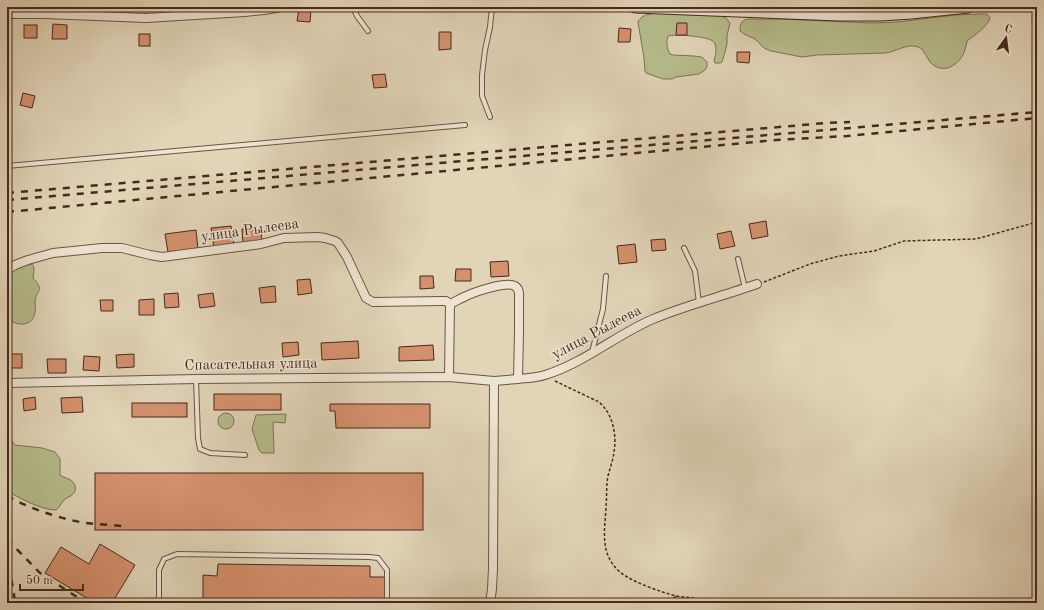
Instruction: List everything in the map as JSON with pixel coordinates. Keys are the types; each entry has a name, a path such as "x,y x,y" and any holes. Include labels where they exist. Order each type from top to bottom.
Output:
{"main road":[{"path":"635,7 846,15 904,14 968,7"}],"street":[{"path":"7,14 146,18 245,12 281,7"},
{"name":"улица Рылеева","path":"7,270 15,265 35,258 66,251 122,248 150,256 162,257 261,244 284,238 318,237 329,239 338,243 347,257 363,294 366,298 373,302 446,301 450,304"},
{"path":"449,377 450,304 469,295 490,288 510,284 516,286 519,294 518,379"},
{"name":"улица Рылеева","path":"494,380 518,379 545,375 576,362 652,320 757,284"},
{"name":"Спасательная улица","path":"7,383 449,377 494,380"},
{"path":"490,603 493,568 494,380"}],"lane":[{"path":"353,7 368,31"},
{"path":"490,116 482,96 482,75 492,7"},
{"path":"7,166 465,125"},
{"path":"684,248 695,271 699,303"},
{"path":"738,259 745,288"},
{"path":"591,354 604,309 606,276"},
{"path":"196,380 198,438 200,449 210,453 245,455"},
{"path":"159,603 159,570 164,559 177,554 378,558 387,570 387,603"}],"path":[{"path":"757,284 810,264 839,256 874,251 904,241 976,239 1037,222"},
{"path":"545,375 600,402 610,415 614,429 615,442 608,477 604,541 605,549 614,566 621,573 634,581 677,596 702,599 709,603"},
{"path":"665,603 677,596"}],"green space":[{"path":"1037,10 1037,29 1033,25 1032,20 1033,14"},
{"path":"656,13 720,16 726,18 730,23 727,44 722,62 715,63 716,46 711,40 692,36 672,35 668,36 667,41 670,54 702,57 707,62 707,67 705,70 699,74 676,77 672,79 663,79 646,73 638,22 643,16"},
{"path":"986,14 990,18 986,25 967,41 963,55 959,60 950,67 945,68 935,66 930,62 922,49 913,46 904,47 886,53 817,55 802,57 771,51 764,48 755,39 740,31 741,24 747,19 872,23 897,22 955,15"},
{"path":"27,264 33,265 33,278 40,288 35,302 33,319 25,324 18,324 14,323 7,317 7,275"},
{"path":"226,413 233,418 234,421 229,428 226,429 219,424 218,421 223,414"},
{"path":"286,414 285,423 273,422 274,453 262,453 259,450 252,429 256,415"},
{"path":"7,418 11,439 15,445 42,448 55,452 60,459 60,475 72,481 74,484 74,493 66,498 56,510 37,506 7,491"}],"building":[{"path":"299,8 311,9 310,22 297,21"},
{"path":"677,23 687,23 687,35 676,35"},
{"path":"53,24 67,25 67,39 52,39"},
{"path":"24,25 37,25 37,38 24,38"},
{"path":"619,28 631,29 630,42 618,42"},
{"path":"439,32 451,32 451,49 439,50"},
{"path":"139,34 150,34 150,46 139,46"},
{"path":"737,52 750,52 749,63 737,62"},
{"path":"385,74 387,87 374,88 372,75"},
{"path":"23,93 35,96 32,108 20,105"},
{"path":"766,221 768,236 752,239 749,224"},
{"path":"231,226 234,246 214,249 211,228"},
{"path":"261,227 262,242 243,243 242,229"},
{"path":"196,230 198,249 168,252 165,234"},
{"path":"731,231 735,246 720,249 717,234"},
{"path":"665,239 666,250 652,251 651,240"},
{"path":"635,244 637,262 619,264 617,246"},
{"path":"508,261 509,276 491,277 490,262"},
{"path":"456,269 471,269 471,281 455,281"},
{"path":"420,276 433,276 434,288 420,289"},
{"path":"310,279 312,293 298,295 297,280"},
{"path":"275,286 276,302 261,303 259,288"},
{"path":"178,293 179,307 165,308 164,294"},
{"path":"213,293 215,306 200,308 198,295"},
{"path":"154,299 154,315 139,315 139,300"},
{"path":"100,300 113,300 113,311 101,311"},
{"path":"358,341 359,358 322,360 321,343"},
{"path":"298,342 299,355 283,357 282,343"},
{"path":"433,345 434,360 399,361 399,347"},
{"path":"7,354 22,354 22,368 7,368"},
{"path":"134,354 134,367 117,368 116,355"},
{"path":"84,356 100,357 99,371 83,370"},
{"path":"47,359 66,359 66,373 48,373"},
{"path":"214,394 281,394 281,410 214,410"},
{"path":"35,397 36,409 24,411 23,399"},
{"path":"82,397 83,412 62,413 61,398"},
{"path":"132,403 187,403 187,417 132,417"},
{"path":"330,404 430,404 430,428 336,428 335,411 330,411"},
{"path":"95,473 423,473 423,530 95,530"},
{"path":"100,544 135,565 112,603 95,603 45,573 61,547 89,564"},
{"path":"218,564 370,566 370,577 385,577 385,603 203,603 203,575 217,576"}],"railway":[{"path":"7,200 1037,112"},
{"path":"7,212 776,140 847,136 1037,118"},
{"path":"7,193 850,122"},
{"path":"7,496 35,509 65,518 85,523 122,526"},
{"path":"7,539 40,573 89,603"},
{"path":"7,566 13,587 15,603"}]}
